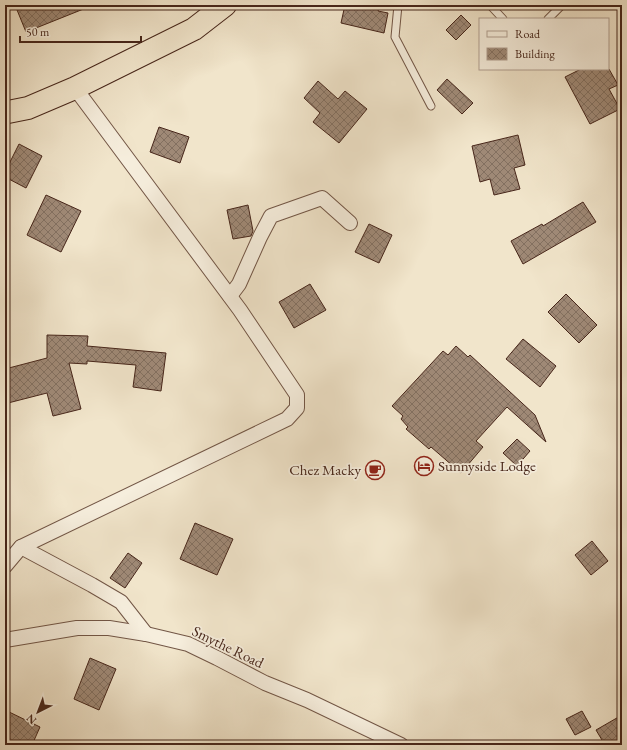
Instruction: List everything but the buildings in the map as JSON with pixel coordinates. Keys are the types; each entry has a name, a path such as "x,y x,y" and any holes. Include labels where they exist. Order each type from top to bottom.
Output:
{"highway":[{"path":"5,112 28,108 75,88 194,29 225,5"}],"street":[{"path":"5,566 21,547 287,420 297,408 297,395 230,296 75,88"},
{"path":"5,120 28,108"},
{"path":"230,296 239,284 271,216 322,198 350,223"},
{"path":"21,547 92,585 120,602 146,634"},
{"name":"Smythe Road","path":"5,640 77,628 109,628 146,634 188,644 265,683 307,700 401,745"}],"lane":[{"path":"398,5 395,37 431,106"},
{"path":"490,5 502,18"},
{"path":"549,18 562,5"}],"place":[{"name":"Sunnyside Lodge","path":"424,466"},
{"name":"Chez Macky","path":"375,470"}]}
